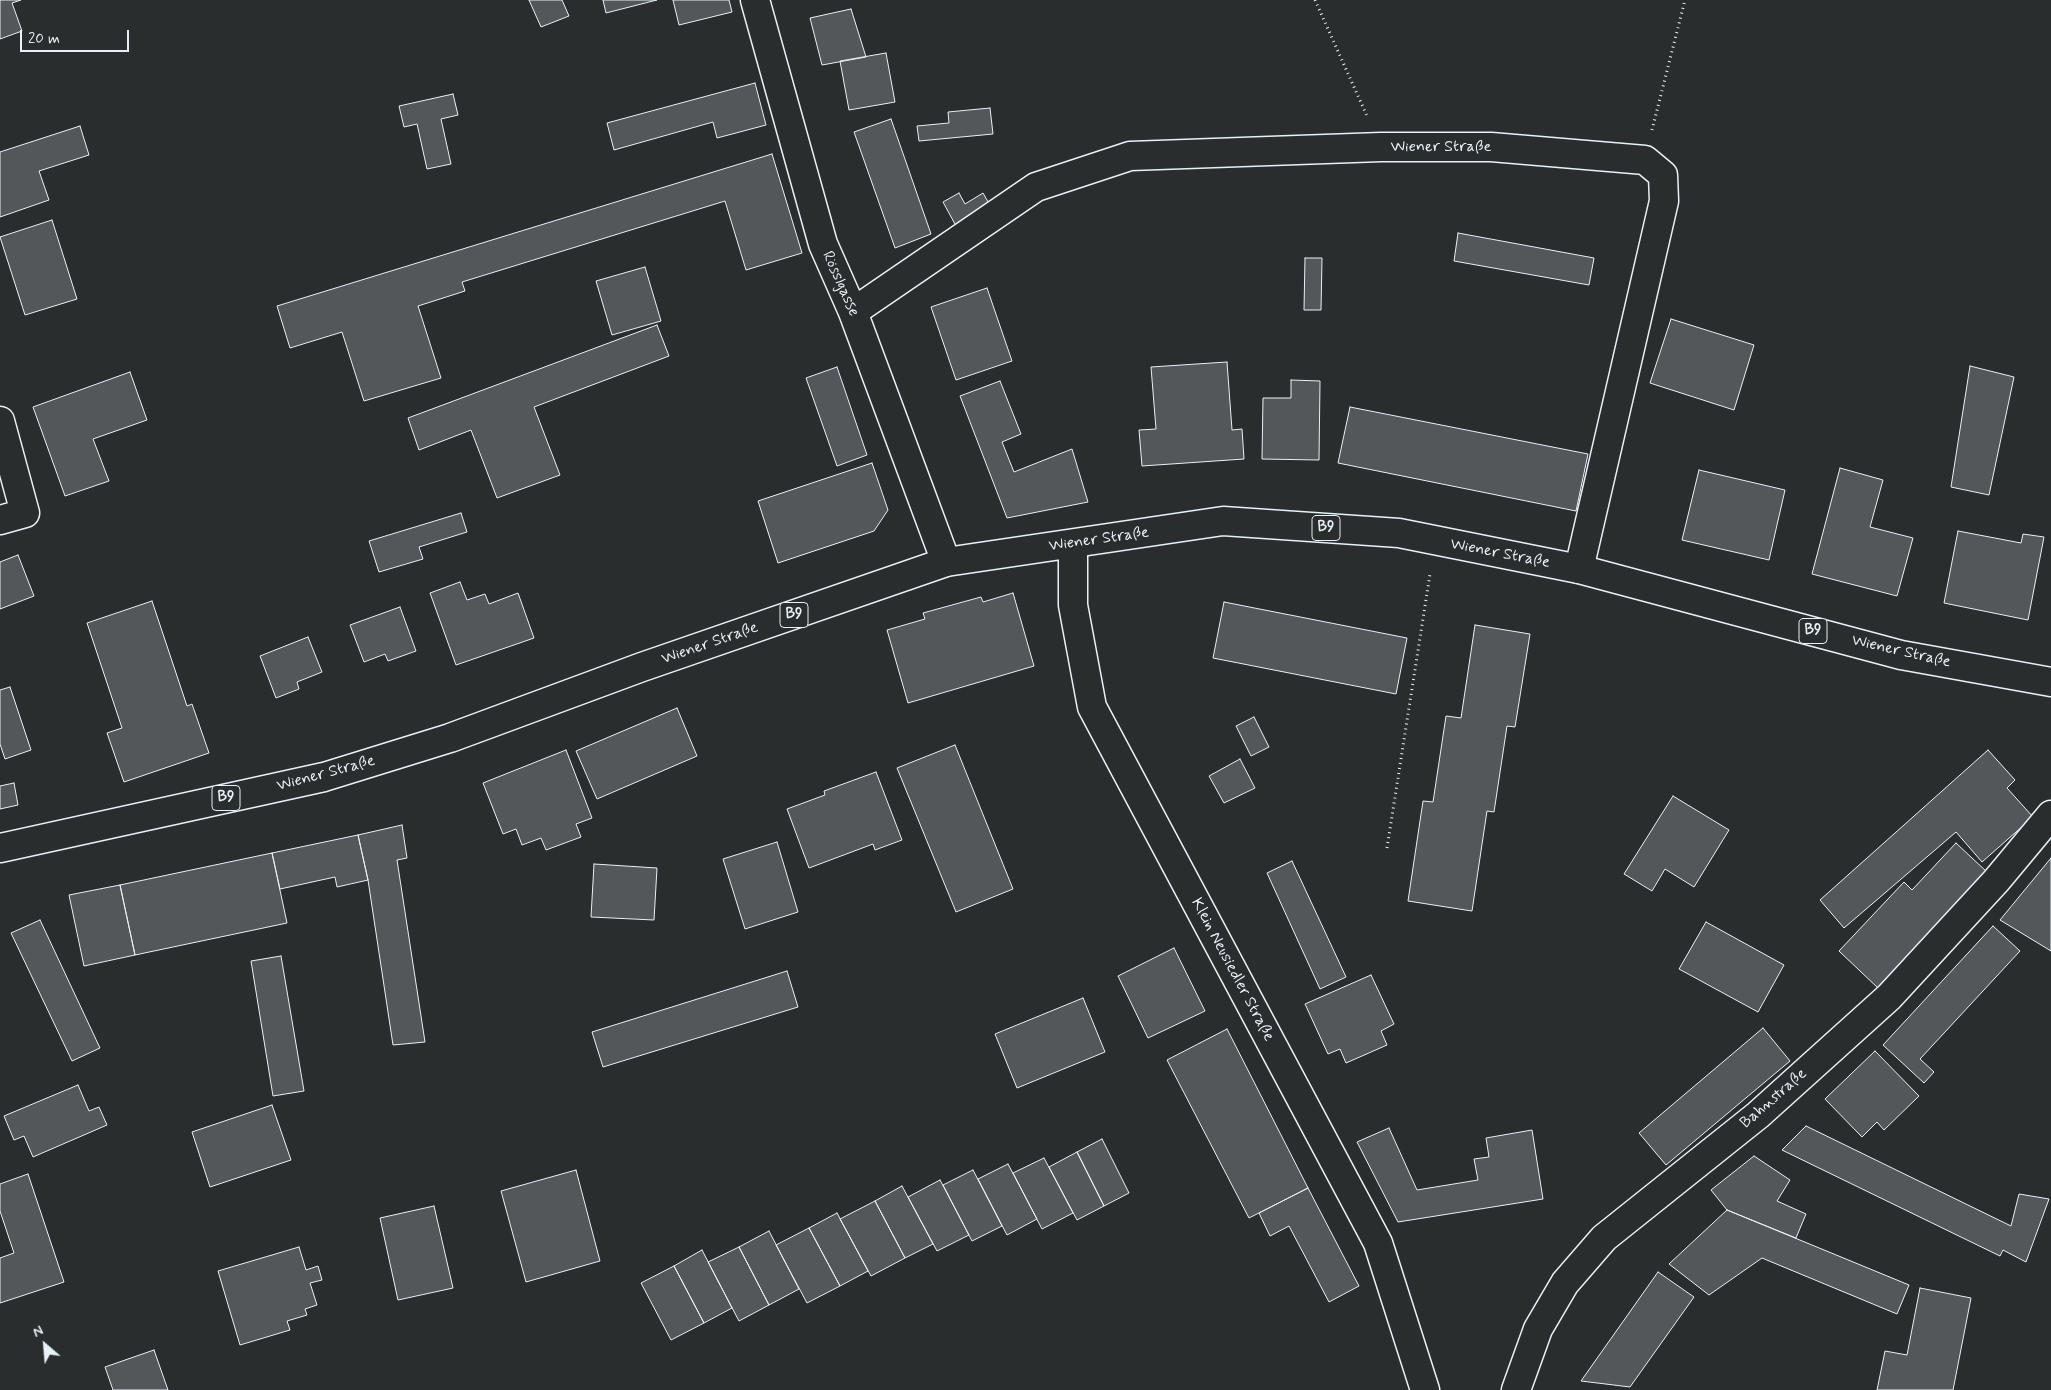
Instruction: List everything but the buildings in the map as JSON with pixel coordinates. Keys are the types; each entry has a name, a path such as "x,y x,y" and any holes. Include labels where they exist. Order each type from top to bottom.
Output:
{"main road":[{"name":"Rösslgasse","path":"755,0 823,244 853,312 946,562"},
{"name":"Wiener Straße","path":"853,312 1036,187 1130,156 1381,147 1491,147 1645,160"},
{"path":"1579,569 1664,201 1663,175 1645,160"},
{"path":"0,421 26,513 0,520"},
{"name":"Wiener Straße","path":"0,848 324,777 450,738 642,667 946,562 1223,521 1399,533 1579,569 1901,655 2051,682"},
{"name":"Klein Neusiedler Straße","path":"1073,544 1073,605 1092,707 1378,1243 1425,1390"},
{"name":"Bahnstraße","path":"1516,1390 1538,1329 1565,1283 1604,1238 1758,1115 1890,997 1996,881 2051,815"}],"path":[{"path":"1315,0 1381,147"},
{"path":"1645,160 1685,0"},
{"path":"1387,848 1436,541"}]}
